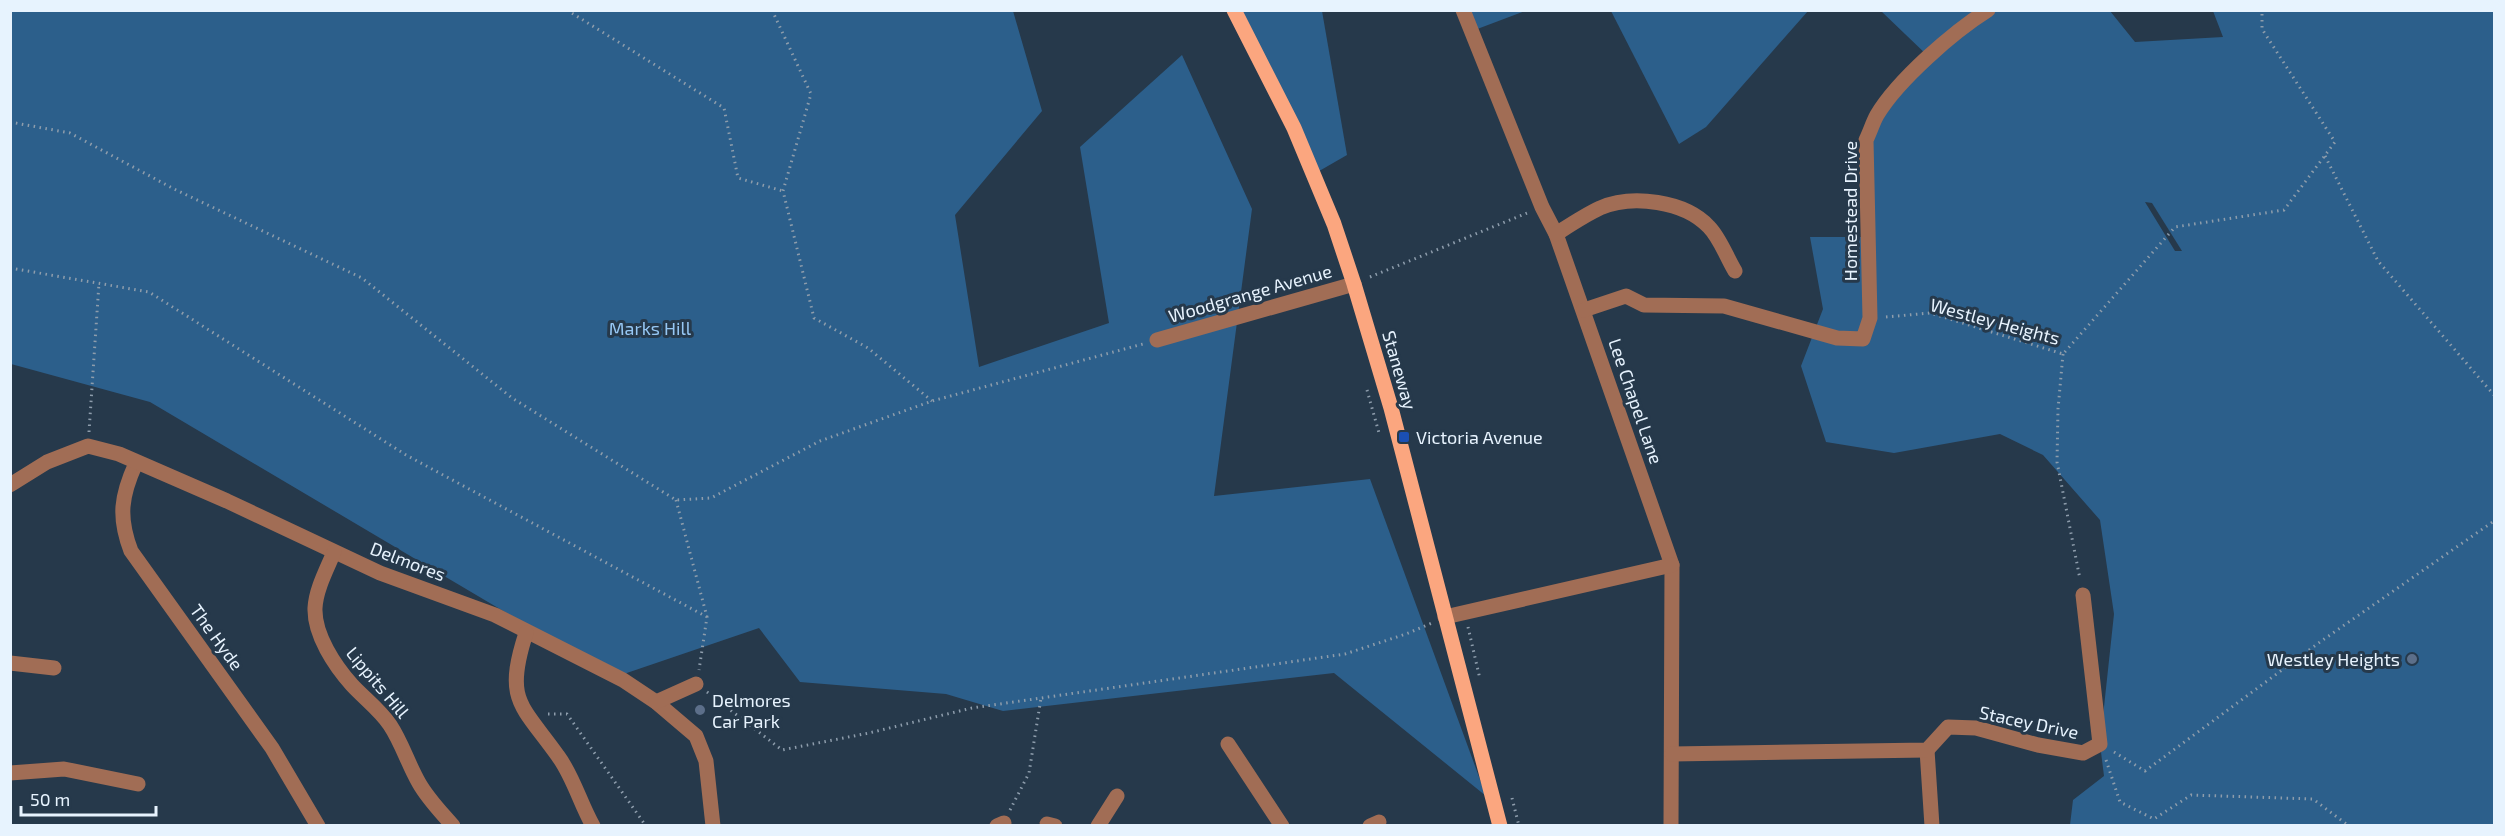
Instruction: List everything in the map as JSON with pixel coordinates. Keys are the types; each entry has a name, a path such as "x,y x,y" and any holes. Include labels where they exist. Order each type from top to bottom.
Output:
{"main road":[{"name":"Staneway","path":"1234,10 1294,128 1334,224 1354,284 1390,408 1500,825"}],"street":[{"name":"Lee Chapel Lane","path":"1463,10 1542,207 1556,234 1672,565 1671,825"},
{"name":"Homestead Drive","path":"1870,318 1866,140 1877,115 1900,87 1963,28 1988,10"},
{"path":"1556,234 1600,208 1622,201 1644,201 1680,208 1709,227 1735,271"},
{"name":"Woodgrange Avenue","path":"1157,340 1354,284"},
{"path":"1584,310 1626,296 1644,305 1724,306 1837,338 1863,339 1870,318"},
{"path":"10,485 47,462 88,446"},
{"name":"Delmores","path":"88,446 119,454 227,501 380,573 495,615 526,633 623,680 656,702 696,736 706,761 713,825"},
{"name":"The Hyde","path":"136,463 126,485 122,509 124,533 131,551 272,748 318,825"},
{"name":"Lippits Hill","path":"334,552 319,588 315,609 317,626 327,649 339,670 385,717 399,738 418,782 430,800 453,825"},
{"path":"1445,617 1672,565"},
{"name":"Stacey Drive","path":"1927,750 1948,727 1976,728 2038,745 2083,753 2100,744 2083,595"},
{"path":"526,633 518,659 516,681 518,698 525,715 558,756 593,825"},
{"path":"10,663 54,668"},
{"path":"656,702 696,684"},
{"path":"1228,744 1282,825"},
{"path":"1672,754 1927,750 1932,825"},
{"path":"10,772 64,769 138,784"},
{"path":"1098,825 1118,796"}],"path":[{"path":"567,10 724,108 738,178 783,191"},
{"path":"772,10 811,94 783,191 814,318 868,348 932,401"},
{"path":"2262,10 2262,29 2335,142 2325,156 2378,261 2494,395"},
{"path":"10,122 70,133 174,189 362,278 513,398 676,500 711,498 820,441 932,401 1157,340"},
{"name":"Westley Heights","path":"1870,318 1930,313 2063,354 2175,226 2284,210 2325,156"},
{"path":"1354,284 1542,207"},
{"path":"10,268 149,292 406,455 707,617"},
{"path":"88,446 99,283"},
{"path":"2063,354 2058,409 2057,462 2083,595"},
{"path":"1364,380 1380,437"},
{"path":"676,500 707,617 696,684 782,750 869,733 972,708 1345,654 1406,634 1445,617"},
{"path":"2100,744 2145,771 2320,642 2494,521"},
{"path":"1427,614 1432,635"},
{"path":"1000,824 1029,773 1041,698"},
{"path":"525,715 567,714 646,825"},
{"path":"2100,744 2120,802 2154,819 2192,795 2214,795 2313,799 2349,825"}],"green space":[{"name":"Marks Hill","path":"10,11 1013,11 1042,111 955,215 979,367 1109,323 1080,147 1182,55 1252,209 1214,496 1370,479 1486,796 1334,673 1003,711 946,694 800,682 759,628 615,677 150,402 11,364"},
{"path":"1234,11 1322,11 1347,155 1314,174"},
{"path":"1463,11 1525,11 1472,31"},
{"path":"1611,11 1808,11 1706,127 1679,144"},
{"path":"1881,11 2110,11 2135,42 2223,37 2213,11 2494,11 2494,825 2070,825 2073,800 2104,776 2100,744 2114,614 2100,520 2043,455 2000,434 1894,453 1826,442 1801,366 1823,309 1810,237 1868,237 1866,140 1929,57","holes":["2145,202 2152,203 2182,251 2175,251"]}],"place":[{"name":"Victoria Avenue","path":"1404,437"},
{"name":"Westley Heights","path":"2412,659"},
{"name":"Delmores Car Park","path":"700,710"}]}
